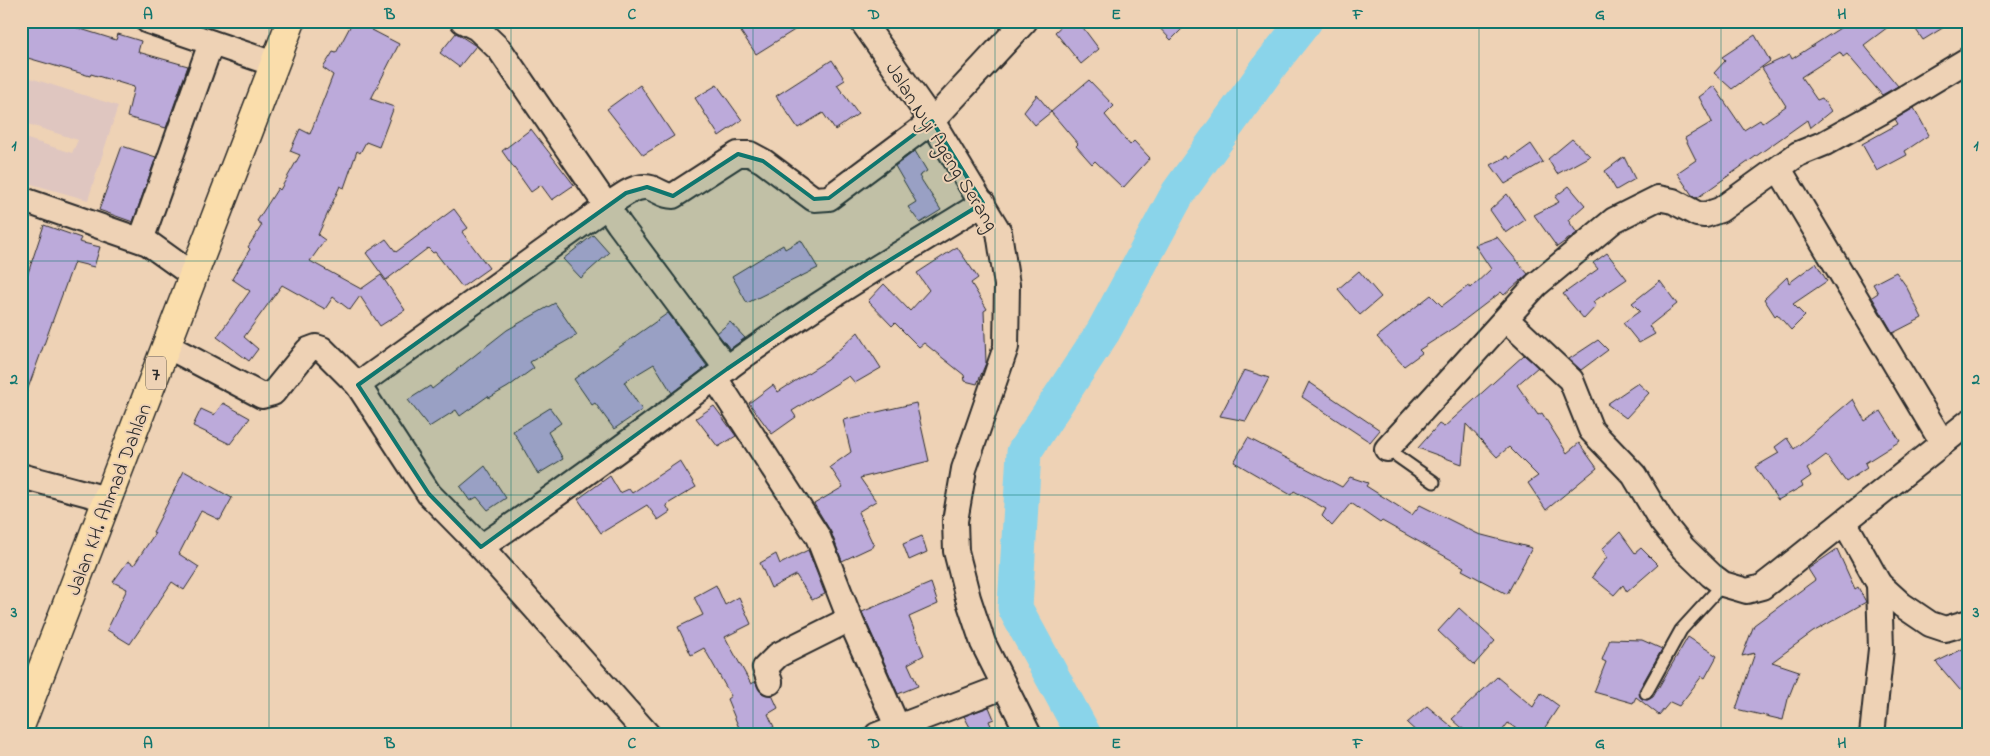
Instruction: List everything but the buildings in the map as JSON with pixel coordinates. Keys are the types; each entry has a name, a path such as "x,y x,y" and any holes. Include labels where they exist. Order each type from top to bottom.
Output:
{"highway":[{"name":"Jalan KH. Ahmad Dahlan","path":"21,724 291,21"}],"street":[{"path":"148,21 274,64"},
{"path":"463,21 477,28 500,50 721,374 818,537 892,732 1003,687"},
{"name":"Jalan Nyi Ageng Serang","path":"862,21 932,122 999,232 1007,286 1006,346 964,469 955,522 956,551 968,598 983,643 1003,687 1029,735"},
{"path":"358,385 607,206 640,187 654,188 666,196 674,196 738,154 750,154 763,161 814,199 829,198 932,122 1025,21"},
{"path":"141,240 211,43"},
{"path":"1387,448 1536,285 1623,215 1658,198 1673,201 1697,214 1712,214 1798,154 1825,143 1882,112 1969,59"},
{"path":"1779,169 1942,442"},
{"path":"21,199 148,243 194,276"},
{"path":"481,547 536,510 721,374 867,274 983,203"},
{"path":"1506,320 1571,380 1591,430 1634,475 1662,522 1683,548 1723,584 1748,591 1762,587 1845,523 1942,442 1969,422"},
{"path":"167,346 262,396 273,393 308,350 316,347 322,349 358,385 429,494 481,547 648,735"},
{"path":"21,476 107,499"},
{"path":"1845,523 1879,584 1902,605 1930,624 1945,629 1969,622"},
{"path":"1872,735 1881,649 1879,584"},
{"path":"770,682 765,668 778,655 850,620"}],"lane":[{"path":"1387,448 1434,482"},
{"path":"1646,693 1681,630 1723,584"}],"highlighted area":[{"path":"932,121 983,203 867,274 727,369 481,547 429,494 358,385 626,193 647,187 673,196 738,154 763,161 814,199 829,198"}],"shaded area":[{"path":"21,75 118,106 88,200 21,181 21,137 72,153 78,140 21,122"}],"waterway":[{"path":"1084,735 1015,608 1024,452 1103,332 1178,193 1271,64 1305,21"}]}
